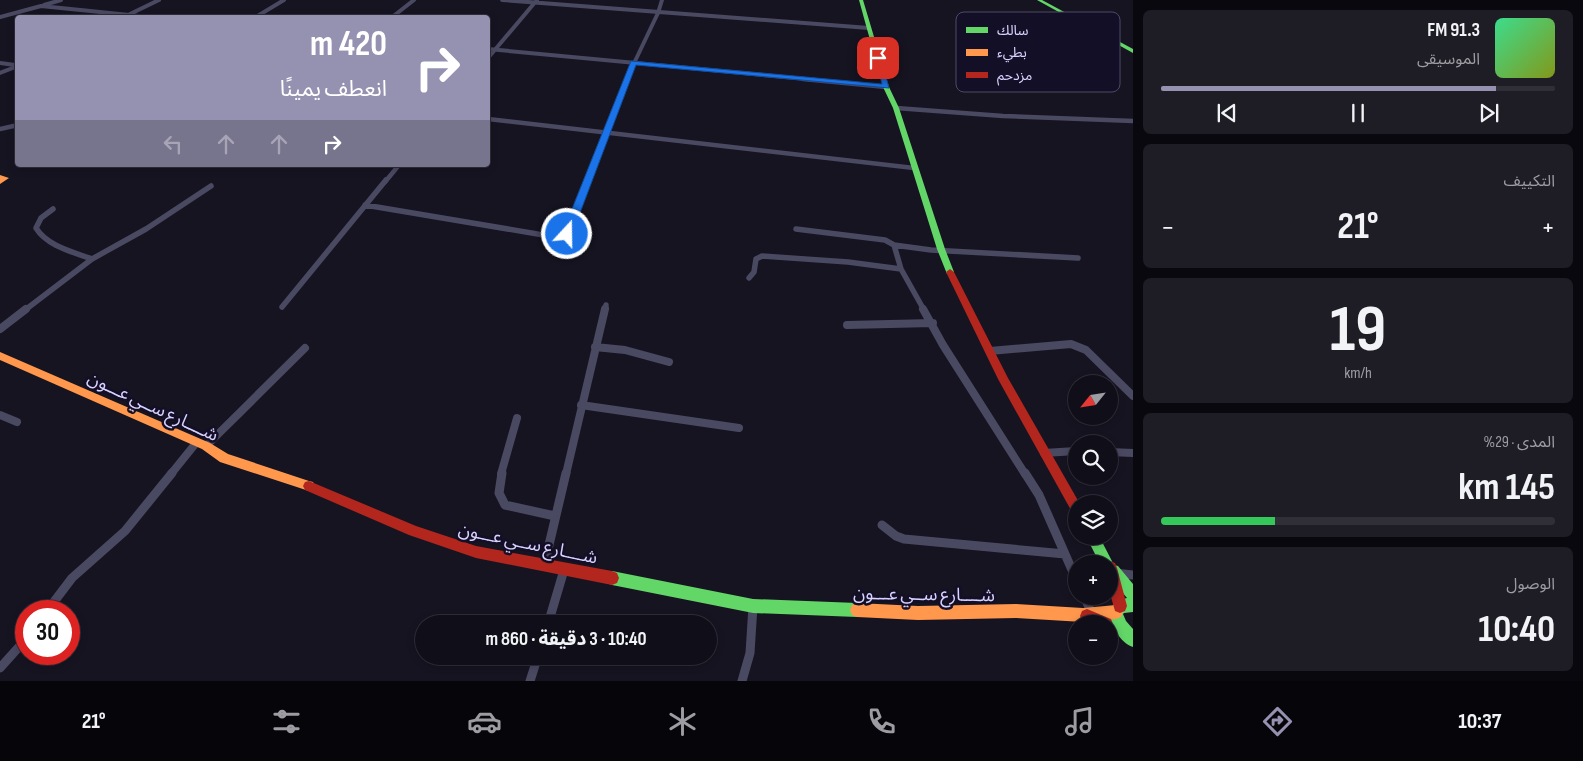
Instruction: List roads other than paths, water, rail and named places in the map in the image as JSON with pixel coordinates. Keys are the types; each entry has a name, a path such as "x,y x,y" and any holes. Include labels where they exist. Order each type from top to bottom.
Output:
{"main road":[{"path":"861,0 886,87 896,108 941,249 970,315 1068,495"},
{"path":"1039,0 1061,12"},
{"path":"1045,0 1067,12"},
{"path":"1120,40 1133,47"},
{"path":"1120,44 1133,51"},
{"path":"0,177 5,178 0,182"},
{"name":"شــــارع ســي عـــون","path":"0,356 83,390 201,444 224,458 314,487 414,532 476,552 752,606 918,613 1016,612 1088,615"},
{"path":"1118,577 1133,595"},
{"path":"1088,615 1133,604"},
{"path":"1117,605 1117,620 1122,630"},
{"path":"1118,628 1133,640"}],"street":[{"path":"0,17 61,0"},
{"path":"41,6 128,15 159,0"},
{"path":"259,15 284,0"},
{"path":"395,15 414,0"},
{"path":"502,0 536,1 658,13 869,28"},
{"path":"365,205 561,238 567,234 608,132 633,63 658,13 662,0"},
{"path":"490,55 536,1"},
{"path":"490,49 886,87"},
{"path":"0,63 15,66"},
{"path":"0,73 15,67"},
{"path":"896,108 1003,116 1133,121"},
{"path":"490,119 914,168"},
{"path":"0,129 15,126"},
{"path":"282,308 396,167"},
{"path":"0,330 92,259 146,228 211,186"},
{"path":"53,209 38,221 36,228 40,235 92,259"},
{"path":"796,230 885,240 894,245 931,250 941,249 1078,258"},
{"path":"894,245 902,269 948,353 1039,495 1068,561"},
{"path":"749,278 754,272 756,259 762,256 848,262 902,269"},
{"path":"544,566 606,305"},
{"path":"847,325 933,323"},
{"path":"990,351 1071,344 1090,354 1133,396"},
{"path":"595,347 625,350 669,362"},
{"path":"55,600 72,578 125,531 201,444 305,348"},
{"path":"581,405 739,428"},
{"path":"0,415 17,422"},
{"path":"517,418 500,478 499,493 505,505 555,516"},
{"path":"1044,453 1068,452"},
{"path":"1118,452 1133,453"},
{"path":"882,525 896,536 904,539 1065,554"},
{"path":"551,615 564,570"},
{"path":"1118,570 1133,575"},
{"path":"1086,605 1088,615"},
{"path":"742,681 750,653 752,606"},
{"path":"0,668 15,651"},
{"path":"530,681 535,665"}]}
